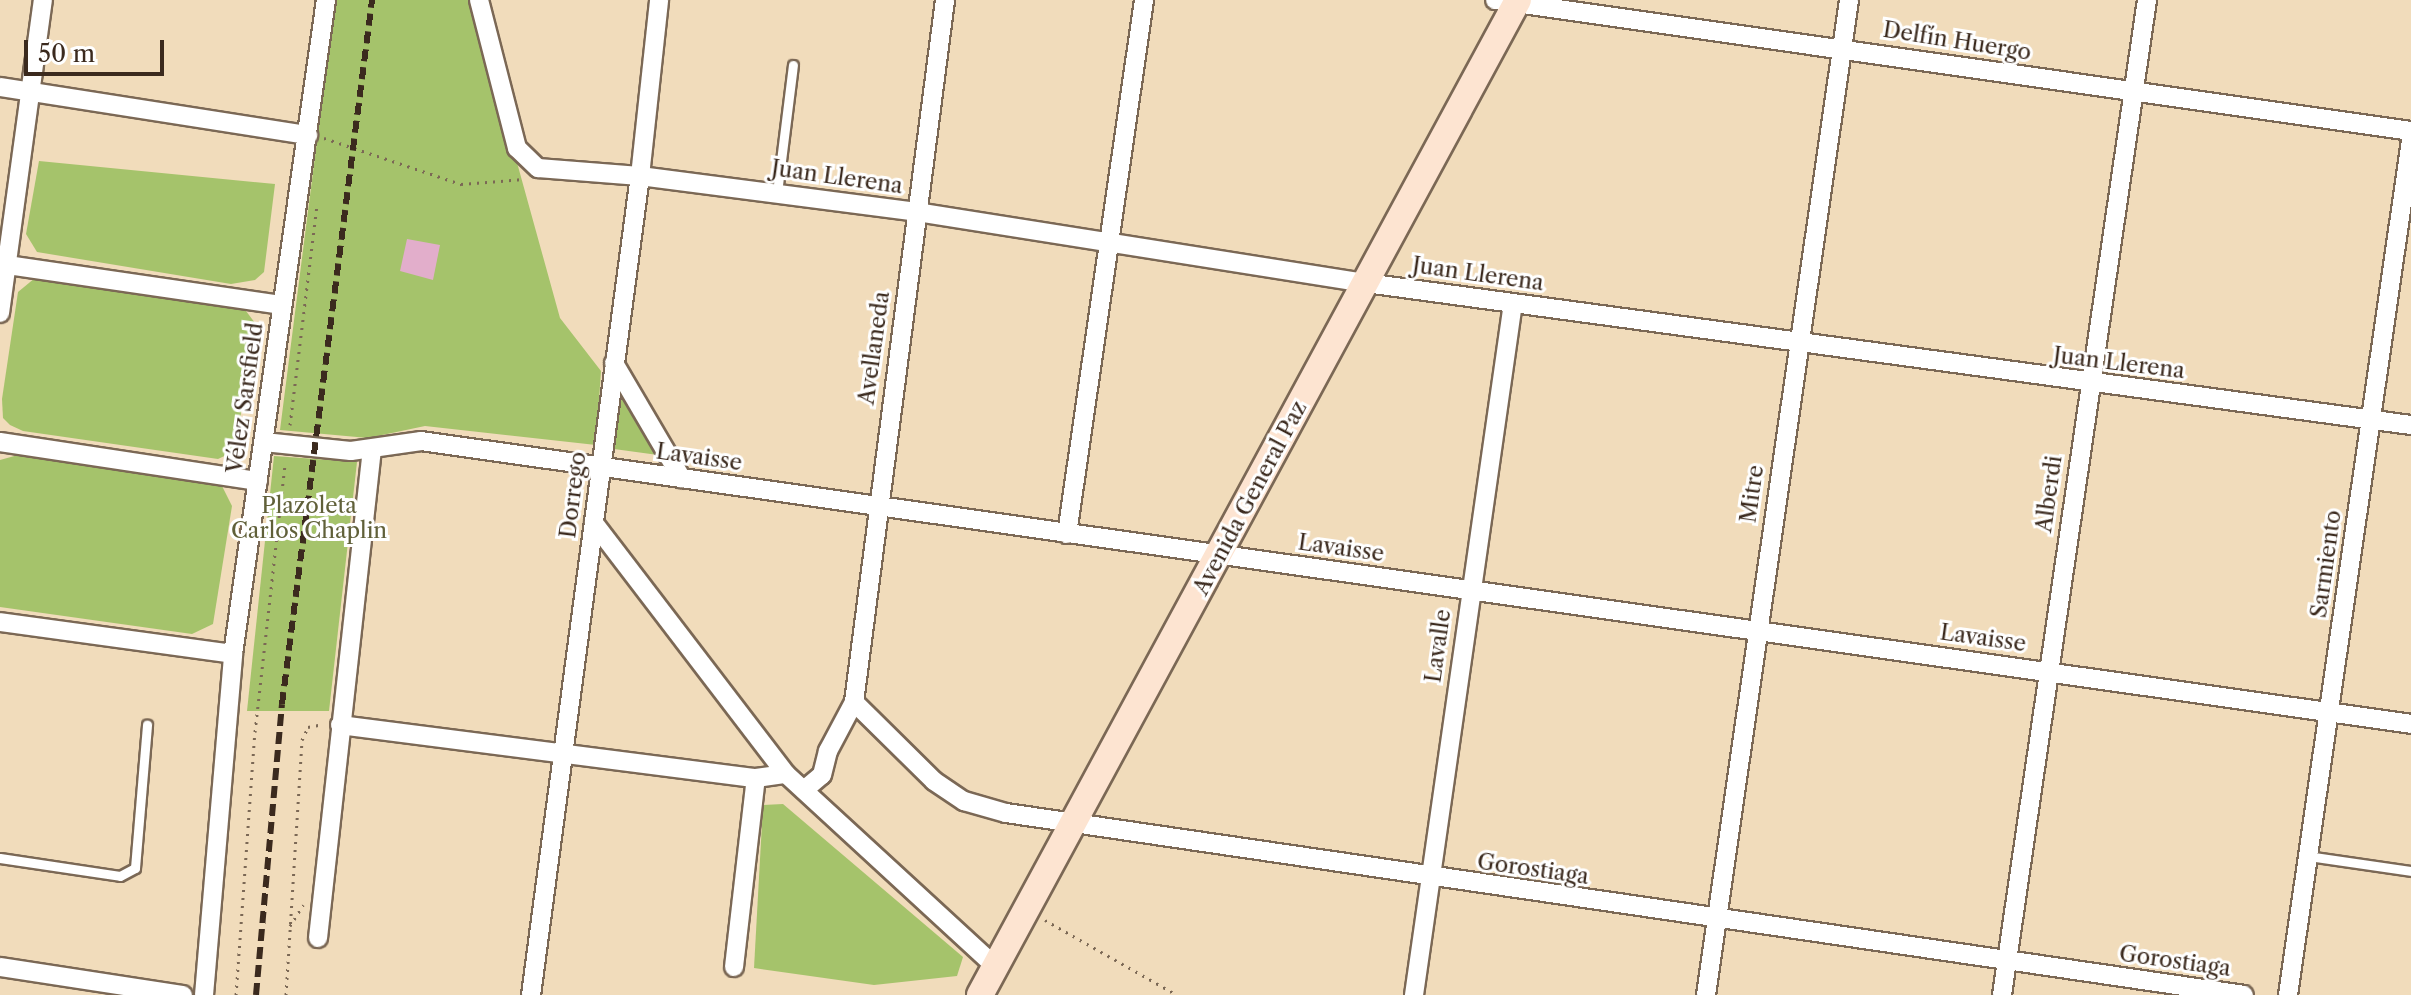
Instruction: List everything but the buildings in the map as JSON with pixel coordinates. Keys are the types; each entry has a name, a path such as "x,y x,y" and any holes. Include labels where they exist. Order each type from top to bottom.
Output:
{"main road":[{"name":"Avenida General Paz","path":"980,995 1366,283 1510,1"}],"street":[{"path":"0,313 3,265 43,0"},
{"name":"Vélez Sarsfield","path":"204,995 233,654 282,305 316,137 326,0"},
{"path":"479,0 517,148 538,168"},
{"name":"Dorrego","path":"531,995 640,176 659,0"},
{"name":"Avellaneda","path":"854,702 945,0"},
{"path":"1067,534 1144,0"},
{"name":"Mitre","path":"1706,995 1849,0"},
{"name":"Alberdi","path":"2002,995 2088,384 2147,0"},
{"name":"Delfín Huergo","path":"1510,1 2411,131"},
{"path":"0,87 316,137"},
{"name":"Sarmiento","path":"2288,995 2411,140"},
{"name":"Juan Llerena","path":"538,168 640,176 917,212 1108,245 1366,283 2088,384 2411,425"},
{"path":"3,265 282,305"},
{"name":"Lavalle","path":"1414,995 1513,303"},
{"path":"614,363 682,479"},
{"name":"Lavaisse","path":"264,442 372,450 421,441 2411,724"},
{"path":"0,442 258,481"},
{"path":"318,938 372,450"},
{"path":"594,523 786,774 994,965"},
{"path":"0,622 233,654"},
{"path":"804,790 822,775 828,751 854,702"},
{"name":"Gorostiaga","path":"854,702 934,781 964,801 1071,824 2244,995"},
{"path":"340,725 756,778 786,774"},
{"path":"734,967 756,778"},
{"path":"0,967 183,995"}],"lane":[{"path":"777,193 793,65"},
{"path":"0,858 120,876 135,868 147,724"},
{"path":"2308,856 2411,871"}],"path":[{"path":"316,137 327,123"},
{"path":"316,137 323,154"},
{"path":"316,137 461,184 540,180 538,168"},
{"path":"236,995 255,732 318,200"},
{"path":"286,995 302,740 308,727 316,723 340,725"},
{"path":"1024,909 1177,995"}],"green space":[{"path":"335,0 472,0 560,318 601,371 596,445 425,426 368,438 280,430"},
{"path":"39,161 275,184 264,272 255,280 231,284 37,252 26,234"},
{"path":"35,278 243,307 255,323 235,451 218,459 23,431 10,425 3,418 2,399 18,292"},
{"path":"622,394 658,455 614,449"},
{"path":"18,455 222,486 232,506 213,624 192,634 0,607 0,460"},
{"name":"Plazoleta Carlos Chaplin","path":"274,456 357,462 329,711 247,711"},
{"path":"783,804 963,957 957,976 874,985 754,968 763,805"}],"railway":[{"path":"256,995 282,704 372,0"}]}
